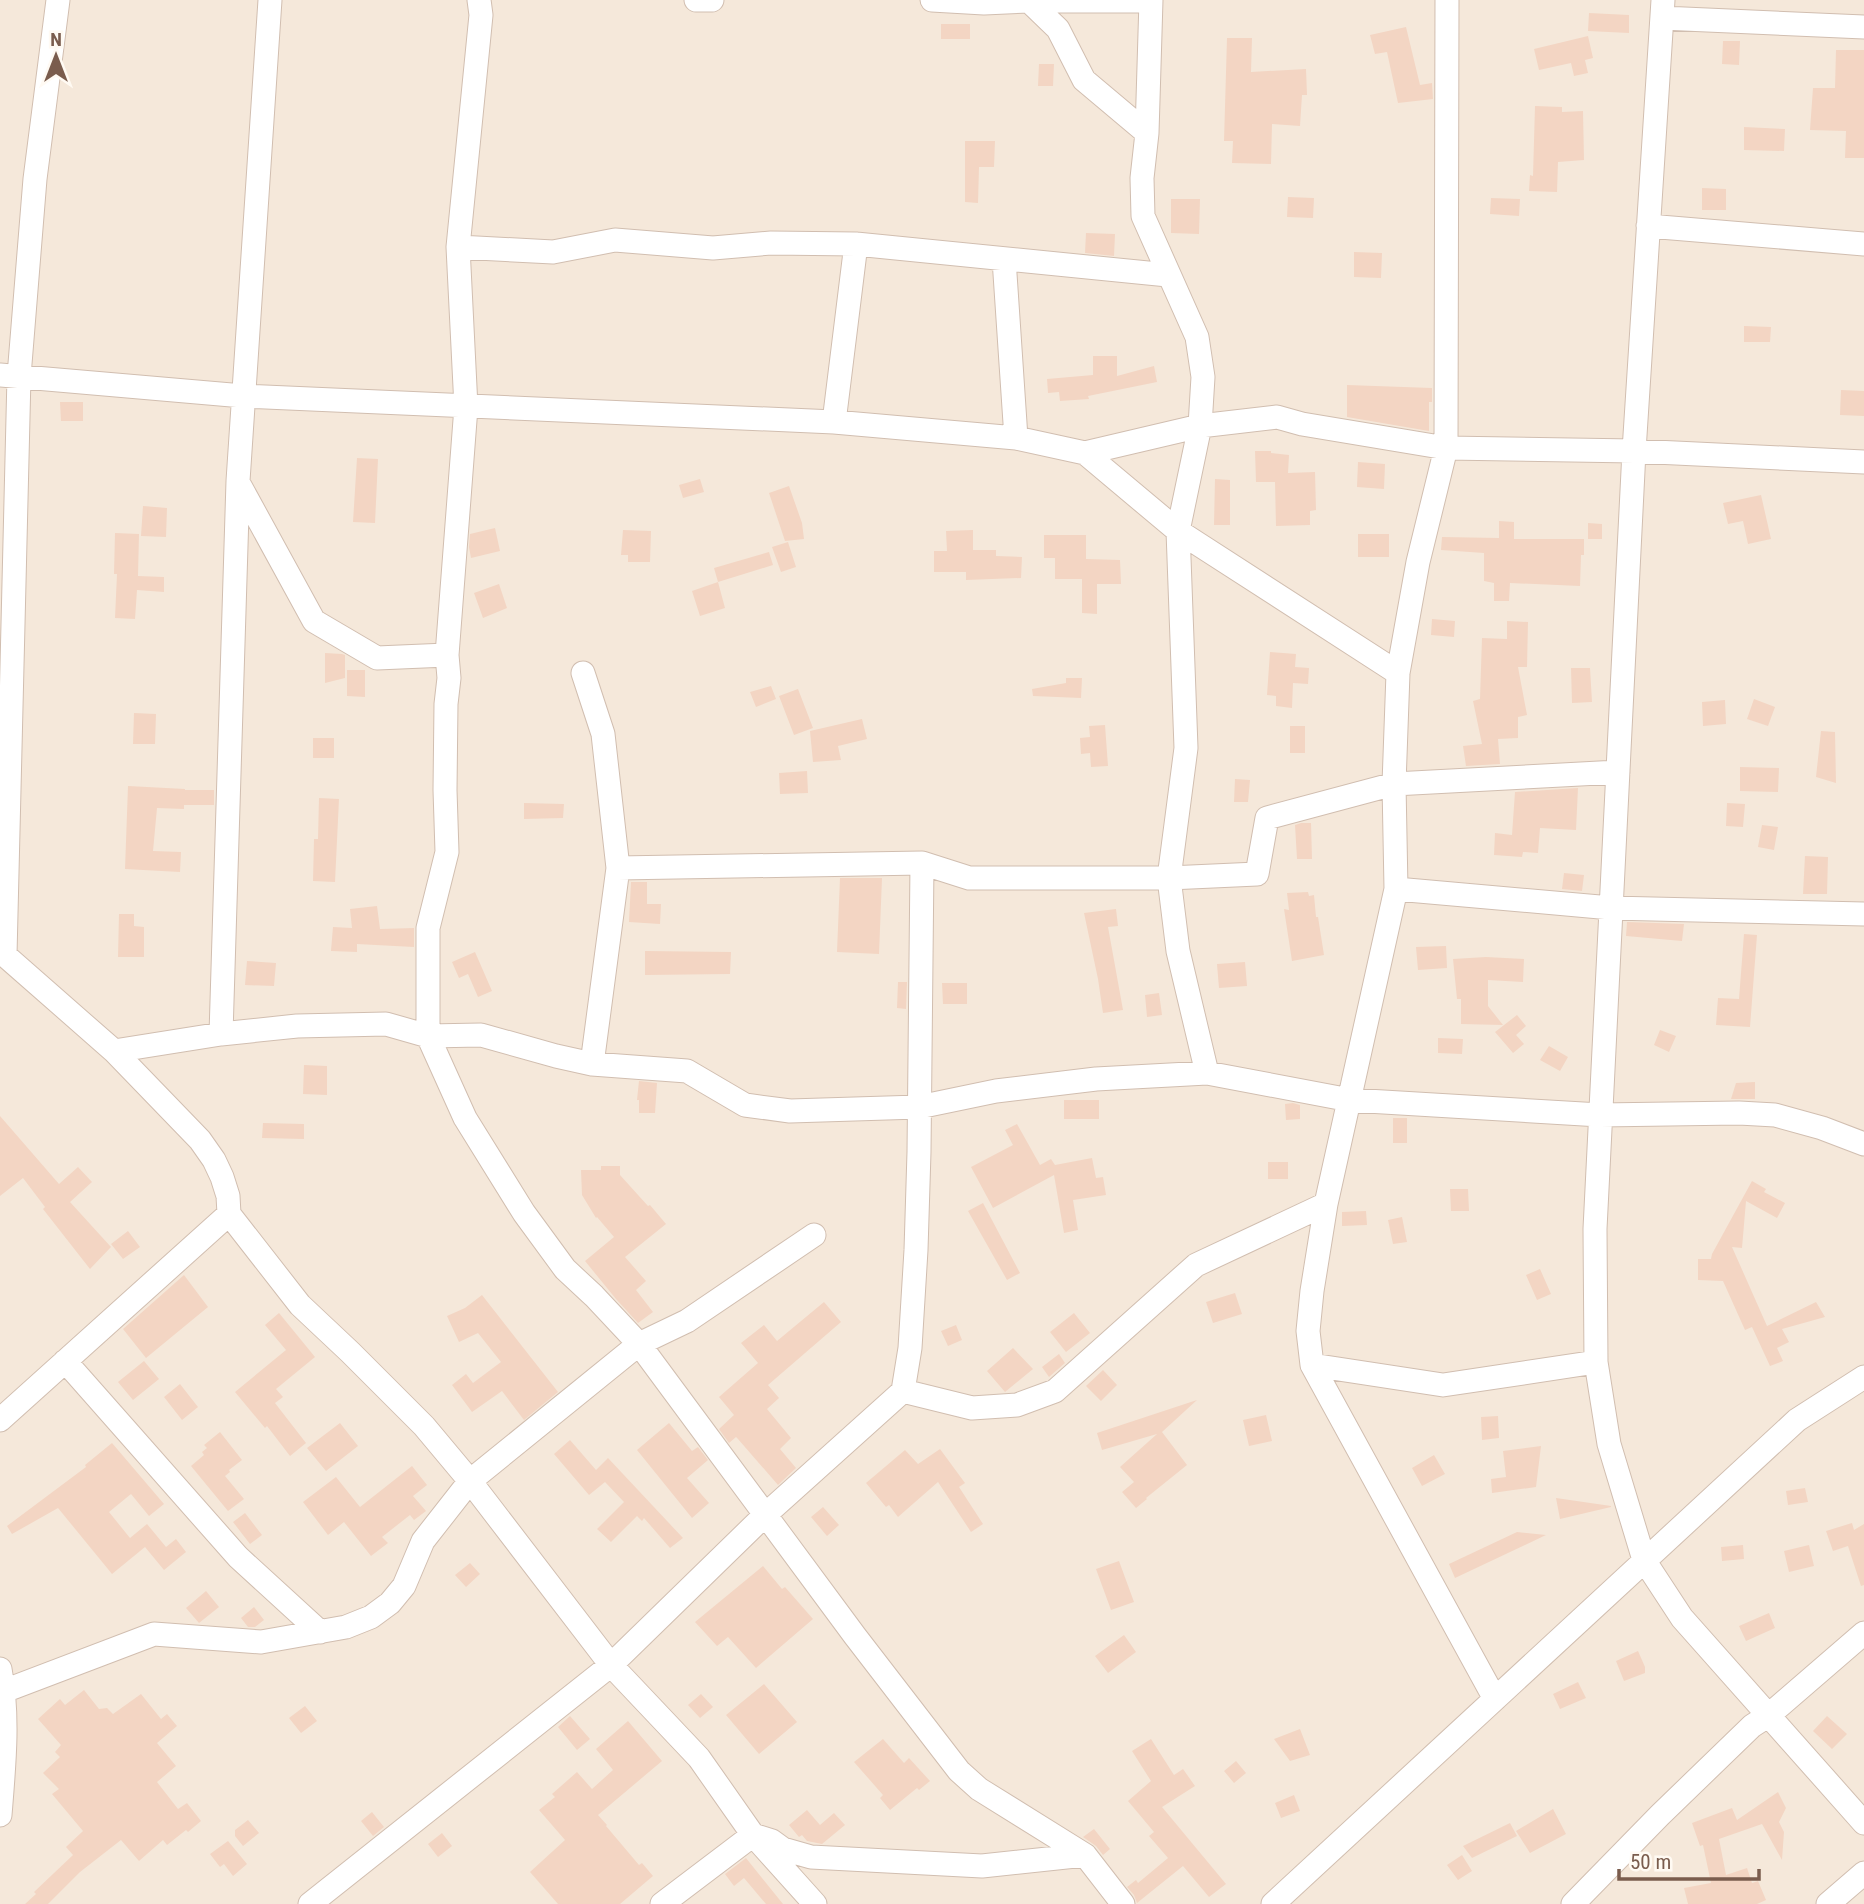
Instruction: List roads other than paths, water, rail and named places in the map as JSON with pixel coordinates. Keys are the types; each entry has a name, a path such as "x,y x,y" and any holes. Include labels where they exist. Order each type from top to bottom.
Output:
{"street":[{"path":"58,0 9,376 3,953 114,1051 200,1140 222,1177 228,1196 229,1214 300,1305 425,1426 611,1665 699,1758 752,1835 814,1904"},
{"path":"221,1034 238,481 270,0"},
{"path":"479,0 481,15 458,247 466,407 447,655 447,852 428,928 428,1036 465,1118 524,1213 565,1269 639,1343 863,1647 968,1780 1085,1855 1123,1904"},
{"path":"696,0 712,0"},
{"path":"932,0 984,3 1151,0 1147,133 1142,178 1143,216 1197,337 1203,377 1200,426 1178,531 1186,748 1169,878 1178,951 1207,1073"},
{"path":"1447,0 1446,448 1418,562 1398,673 1394,784 1395,889 1326,1204 1308,1331 1312,1365 1494,1699"},
{"path":"1028,1 1058,29 1084,80 1147,133"},
{"path":"1864,27 1663,9 1634,451 1595,1229 1596,1362 1609,1444 1644,1560 1682,1618 1864,1823"},
{"path":"1648,226 1864,244"},
{"path":"458,247 553,252 615,240 713,248 771,243 856,244 1168,275"},
{"path":"834,422 856,244"},
{"path":"1004,259 1016,438"},
{"path":"9,376 243,396 834,422 1016,438 1085,453 1200,426 1277,417 1302,424 1446,448 1634,451 1864,462"},
{"path":"1085,453 1178,531 1398,673"},
{"path":"238,481 314,621 377,658 447,655"},
{"path":"583,673 603,734 618,868 592,1064"},
{"path":"618,868 922,863 969,878 1169,878 1257,874 1267,818 1394,784 1618,772"},
{"path":"310,1904 611,1665 765,1515 903,1391 916,1250 922,863"},
{"path":"1395,889 1611,908 1864,914"},
{"path":"114,1051 221,1034 297,1026 386,1024 428,1036 481,1035 592,1064 687,1071 745,1104 790,1111 919,1107 996,1091 1096,1079 1207,1073 1350,1100 1600,1115 1775,1115 1822,1128 1864,1144"},
{"path":"903,1391 972,1408 1017,1405 1055,1391 1196,1265 1326,1204"},
{"path":"0,1420 229,1214"},
{"path":"0,1815 4,1758 2,1680 154,1634 261,1642 346,1628 371,1617 404,1586 423,1541 470,1481 639,1343 687,1321 814,1235"},
{"path":"65,1361 238,1557 320,1632"},
{"path":"1312,1365 1443,1385 1596,1362"},
{"path":"1273,1904 1797,1420 1864,1377"},
{"path":"1573,1904 1752,1726 1769,1715 1864,1633"},
{"path":"752,1835 772,1841 783,1849 822,1858 982,1866 1085,1855"},
{"path":"662,1904 752,1835"},
{"path":"1828,1904 1864,1873"}]}
